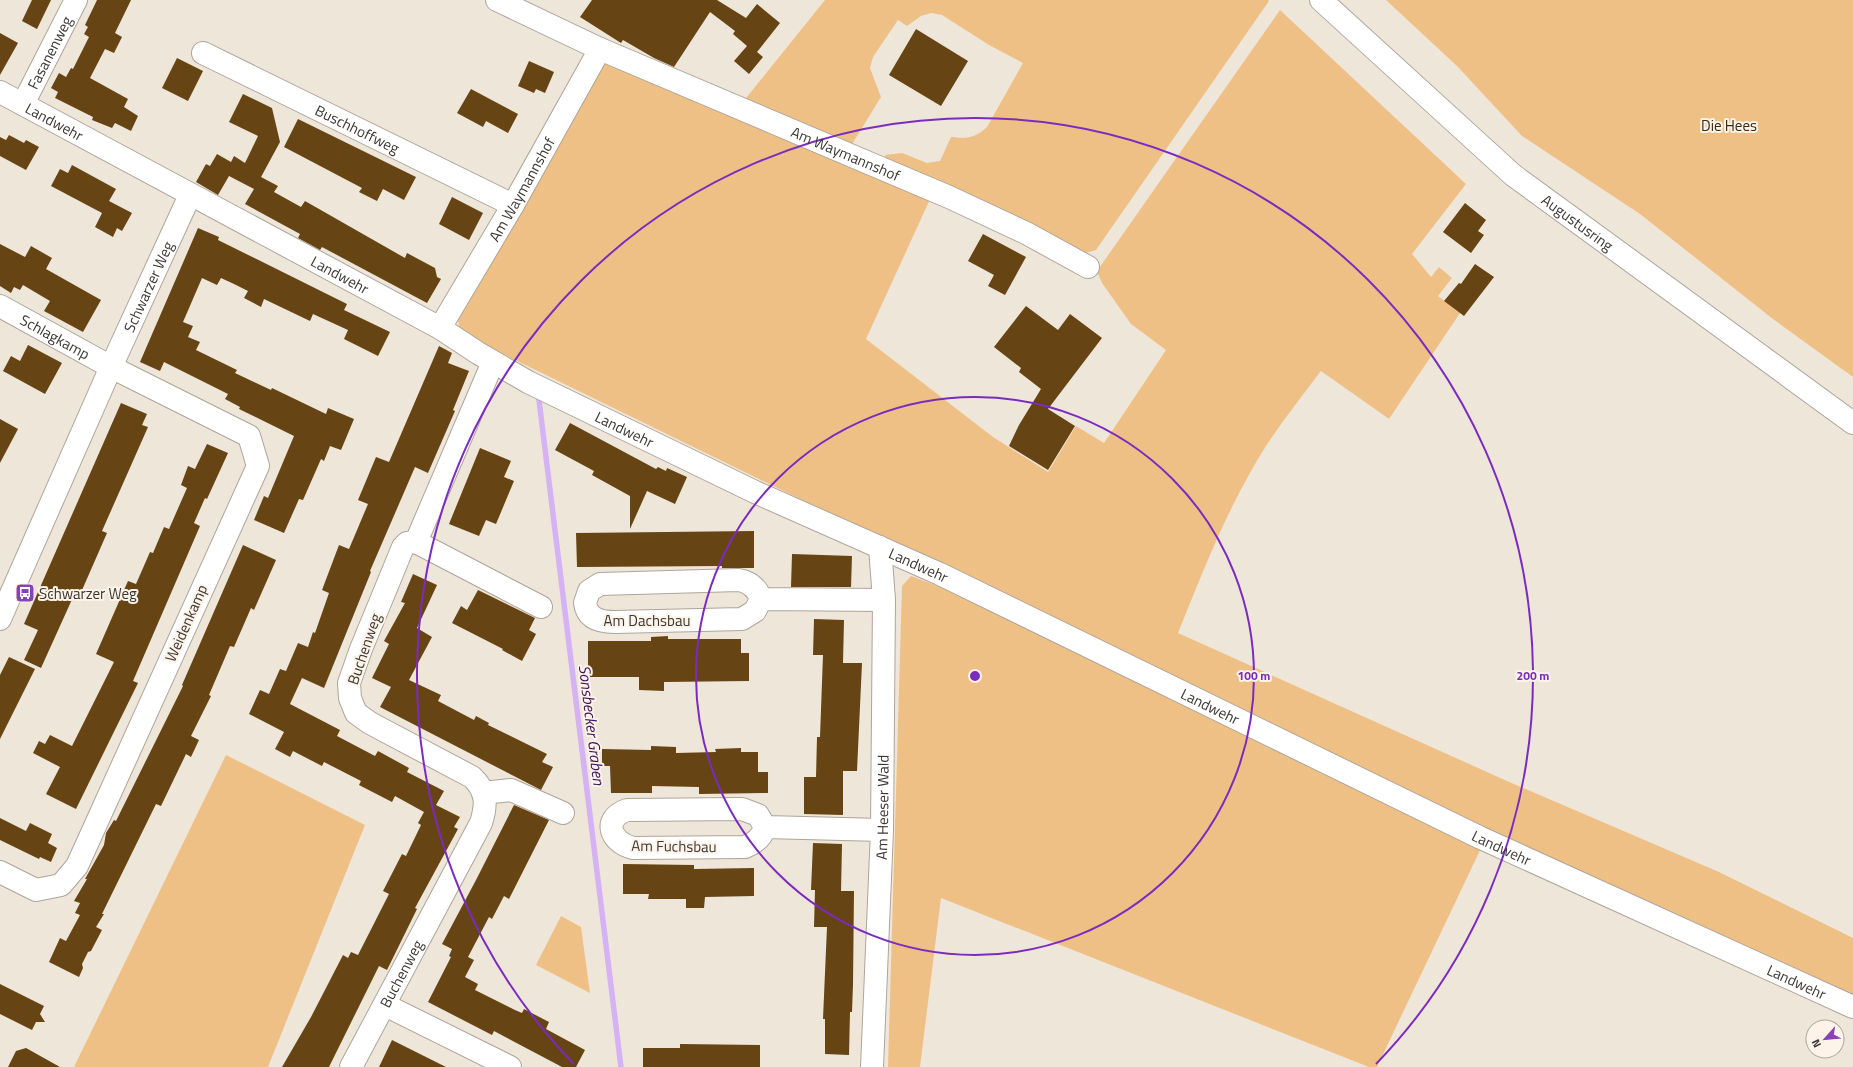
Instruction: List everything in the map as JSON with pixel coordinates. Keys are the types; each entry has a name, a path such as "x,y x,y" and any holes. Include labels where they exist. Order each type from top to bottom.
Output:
{"street":[{"name":"Fasanenweg","path":"23,104 76,0"},
{"name":"Am Waymannshof","path":"497,0 600,49 869,165 948,197 1026,233 1088,266"},
{"name":"Augustusring","path":"1321,0 1513,175 1853,423"},
{"name":"Am Waymannshof","path":"440,328 513,205 600,49"},
{"name":"Buschhoffweg","path":"202,53 513,205"},
{"name":"Landwehr","path":"0,92 440,328 493,362 552,394 755,492 855,538 880,547 948,578 1481,838 1853,1007"},
{"name":"Schwarzer Weg","path":"0,618 111,366 190,195"},
{"name":"Schlagkamp","path":"0,306 111,366"},
{"path":"493,362 416,542 541,607"},
{"name":"Weidenkamp","path":"0,872 36,890 62,885 77,866 258,466 249,436 111,366"},
{"name":"Buchenweg","path":"352,1067 480,823 484,811 483,793 480,784 472,777 370,723 356,713 350,698 349,683 357,660 403,547 407,543 416,542"},
{"name":"Am Heeser Wald","path":"872,1067 882,830 884,600 880,547"},
{"name":"Am Dachsbau","path":"739,580 751,585 758,592 761,599 755,611 742,619 631,622 604,622 597,620 588,613 585,603 589,591 600,584 739,580"},
{"path":"761,599 884,600"},
{"path":"483,793 511,790 563,813"},
{"name":"Am Fuchsbau","path":"742,809 758,815 765,827 763,833 756,841 745,847 641,848 624,846 612,834 611,828 615,818 627,810 742,809"},
{"path":"765,827 882,830"},
{"path":"385,1005 510,1067"}],"green space":[{"path":"825,0 1269,1 1096,250 1079,255 887,161 885,155 902,153 927,163 940,161 951,137 970,137 983,131 987,127 1023,63 989,45 942,15 931,13 921,16 907,26 898,20 873,57 870,68 881,97 849,149 742,103"},
{"name":"Die Hees","path":"1386,0 1853,0 1853,377 1773,319 1640,214 1522,136 1457,66"},
{"path":"1280,10 1466,184 1412,254 1431,277 1439,267 1452,278 1438,296 1460,313 1389,419 1321,371 1275,433 1239,492 1220,532 1178,633 1507,781 1719,872 1853,938 1853,1002 1558,869 460,333 458,319 599,65 607,59 932,195 866,339 993,437 1048,472 1076,426 1104,443 1166,350 1131,324 1102,283 1097,271"},
{"path":"911,576 988,605 1483,844 1377,1067 1369,1067 941,898 920,1067 888,1067 902,586"},
{"path":"226,755 365,825 268,1067 74,1067"},
{"path":"561,916 581,927 590,993 536,965"}],"building":[{"path":"32,0 51,0 37,29 22,21"},
{"path":"97,0 131,0 115,33 122,37 114,53 105,49 90,78 128,99 124,107 138,116 131,131 115,123 112,128 92,120 93,117 55,98 58,92 51,88 59,73 66,77 71,68 73,69 89,37 84,34 88,27 85,25"},
{"path":"592,0 717,0 746,18 757,4 780,23 757,52 763,57 749,74 734,61 747,46 733,34 735,31 710,12 674,67 654,58 623,40 621,43 580,17"},
{"path":"916,29 968,61 941,106 889,75"},
{"path":"0,33 18,43 0,75"},
{"path":"177,58 203,71 188,101 162,88"},
{"path":"529,61 554,72 545,93 536,89 534,93 518,86"},
{"path":"471,89 518,114 508,133 486,121 483,127 457,113"},
{"path":"243,94 272,108 280,142 261,177 278,186 274,192 301,207 305,201 405,258 407,253 435,268 437,277 441,279 427,303 322,247 320,250 298,238 300,234 245,204 254,189 229,176 218,195 196,182 206,164 210,166 217,154 231,162 234,156 245,163 258,136 229,122"},
{"path":"298,119 416,177 404,200 383,189 377,201 359,192 362,188 284,147"},
{"path":"9,135 24,143 26,140 39,147 26,170 0,156 0,137 6,140"},
{"path":"72,165 116,189 109,201 132,213 122,231 117,228 113,237 95,227 102,213 51,186 60,169 68,173"},
{"path":"452,197 483,213 469,240 439,224"},
{"path":"1465,203 1486,220 1478,231 1484,235 1471,253 1443,232"},
{"path":"198,228 219,237 218,240 347,304 344,310 390,332 378,356 344,339 348,330 313,314 310,321 264,299 261,307 244,298 248,291 234,284 221,278 217,285 202,278 183,322 193,326 188,337 200,342 196,350 237,370 235,373 271,390 272,388 326,414 328,408 354,419 341,450 330,446 324,461 321,459 303,500 299,499 284,533 254,520 264,496 268,498 294,436 239,409 240,407 225,399 228,394 164,362 160,371 140,362"},
{"path":"983,234 1026,257 1005,295 988,286 994,275 968,261"},
{"path":"0,244 25,257 31,246 52,258 46,269 101,300 83,332 44,311 50,301 23,285 20,290 14,287 11,293 0,286"},
{"path":"1475,264 1494,277 1464,316 1444,301 1459,283 1461,284"},
{"path":"1026,306 1058,330 1070,314 1102,338 1048,409 1075,426 1048,470 1009,446 1019,425 1041,389 1019,372 1021,368 994,347"},
{"path":"28,345 62,363 45,394 3,371 11,356 20,361"},
{"path":"439,346 452,353 448,363 469,371 453,410 455,411 428,473 415,467 370,571 371,572 324,688 302,678 290,704 340,730 337,736 375,756 378,751 409,768 407,772 444,791 436,805 460,817 454,827 458,829 415,908 417,909 387,970 379,966 329,1067 282,1067 311,1017 343,955 348,958 351,952 358,955 389,894 383,891 402,854 406,856 421,825 418,823 424,812 395,796 392,802 359,785 361,781 324,762 322,766 293,751 290,757 275,749 284,732 249,714 260,690 269,694 280,669 286,671 298,643 308,647 313,632 315,633 329,593 322,590 339,545 349,549 368,504 358,500 376,457 389,462"},
{"path":"121,403 147,414 142,425 148,427 102,531 107,533 79,597 74,595 41,668 24,660 38,630 24,624"},
{"path":"0,419 18,429 0,463"},
{"path":"570,423 656,469 658,467 666,471 667,468 687,477 675,504 647,491 630,529 630,496 592,475 594,471 555,450"},
{"path":"207,444 228,453 207,499 205,498 194,523 200,526 133,681 138,683 76,809 46,794 60,767 33,753 39,741 45,744 50,735 72,746 114,662 96,654 128,581 136,584 150,552 153,553 164,527 169,529 187,488 181,485 188,466 195,469"},
{"path":"480,448 511,461 504,477 514,481 496,524 486,520 479,536 449,524"},
{"path":"754,531 754,568 722,568 722,566 577,567 576,533"},
{"path":"243,545 276,560 254,610 251,608 234,647 230,646 209,695 211,696 191,736 199,740 191,757 186,754 161,806 156,804 102,914 104,914 96,927 102,930 82,964 83,968 79,977 49,962 60,938 66,941 80,915 75,913 80,903 74,901 104,845 106,833 114,820 116,821 183,686 182,685"},
{"path":"792,554 852,556 851,587 791,587"},
{"path":"413,574 437,585 417,628 432,637 409,680 441,695 438,701 474,720 476,716 489,723 488,725 547,754 542,762 553,767 541,790 380,707 391,687 372,678 389,644 384,641 405,603 401,602"},
{"path":"478,590 535,618 529,630 536,634 522,661 502,650 503,649 452,623 461,606 467,610"},
{"path":"814,619 844,620 843,663 862,663 857,771 843,771 843,815 804,814 804,777 816,777 817,737 820,737 823,655 813,655"},
{"path":"668,636 668,639 741,639 741,653 749,653 749,681 664,682 664,691 639,690 639,677 588,677 588,641 651,641 651,637"},
{"path":"9,657 35,669 0,739 0,675"},
{"path":"651,746 676,747 676,753 716,752 715,749 741,748 741,752 758,752 758,772 768,772 768,793 699,794 699,787 652,786 652,793 611,793 610,766 602,766 602,749 651,750"},
{"path":"514,805 549,820 509,899 504,896 492,919 489,917 468,957 474,960 465,977 478,984 475,990 515,1010 522,1013 524,1009 549,1022 546,1029 585,1050 576,1067 562,1067 494,1031 492,1035 428,1002 451,957 449,956 452,949 442,944"},
{"path":"0,818 26,831 30,823 52,834 48,843 57,848 51,862 40,857 39,859 0,840"},
{"path":"813,843 842,844 841,891 854,891 853,984 852,1012 850,1012 849,1055 825,1054 825,1019 823,1019 827,927 814,927 815,890 811,890"},
{"path":"623,864 694,865 694,869 754,868 754,896 705,897 704,908 686,908 686,899 648,899 649,894 623,894"},
{"path":"0,984 44,1006 40,1014 45,1022 36,1022 32,1030 0,1014"},
{"path":"392,1040 446,1067 379,1067"},
{"path":"680,1044 760,1045 760,1067 643,1067 643,1048 680,1048"},
{"path":"26,1048 60,1067 8,1067 16,1051"}],"waterway":[{"name":"Sonsbecker Graben","path":"538,392 621,1067"}],"place":[{"name":"Schwarzer Weg","path":"25,593"}]}
